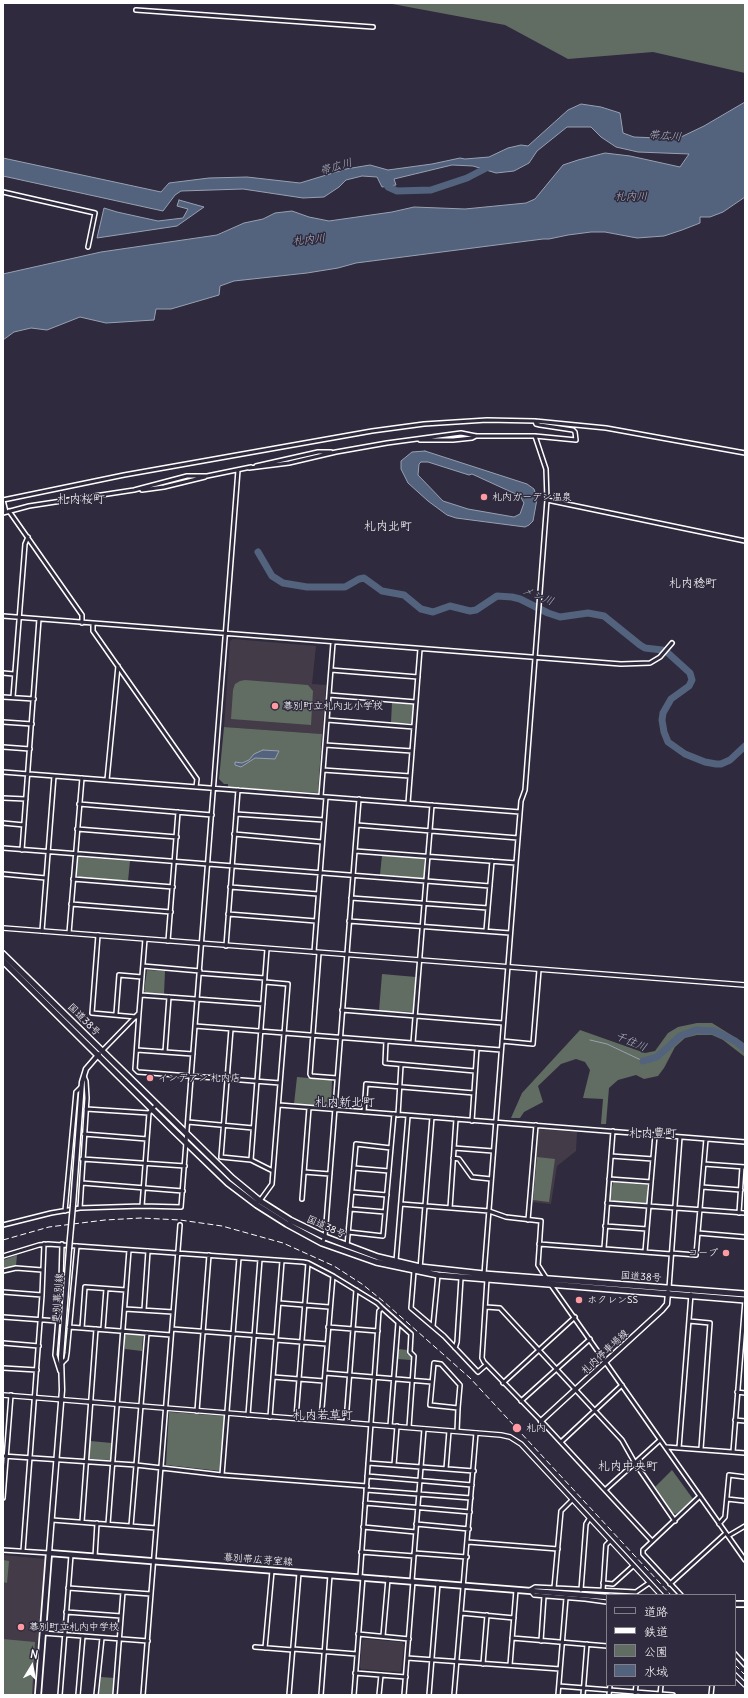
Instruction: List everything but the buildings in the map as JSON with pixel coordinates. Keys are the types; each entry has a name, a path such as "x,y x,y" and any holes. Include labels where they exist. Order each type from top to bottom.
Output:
{"highway":[{"name":"国道38号","path":"3,954 186,1144 228,1183 258,1203 324,1240 376,1262 438,1275 551,1285 668,1291"},
{"name":"国道38号","path":"3,961 100,1053"},
{"name":"国道38号","path":"152,1109 187,1136 258,1203"},
{"name":"国道38号","path":"324,1240 347,1246 418,1270 547,1279 691,1293 745,1300"},
{"name":"国道38号","path":"691,1293 745,1294"}],"main road":[{"name":"更別幕別線","path":"49,1553 57,1460 61,1399 61,1364 69,1249 82,1087 84,1076 89,1064 100,1053"},
{"name":"札内停車場線","path":"542,1421 662,1310 667,1304 668,1291"},
{"name":"幕別帯広芽室線","path":"49,1553 606,1597"},
{"path":"38,1695 49,1553"}],"street":[{"path":"136,10 373,27"},
{"path":"3,192 95,213 88,246"},
{"path":"82,623 82,615 28,537 6,512 3,500 124,475 372,431 424,424 487,420 535,421 606,428 745,453"},
{"path":"6,512 29,506 134,490 187,476 207,476 249,468 318,452 336,452 461,433 476,436 535,436 576,440 575,432 573,430 540,425 536,424 535,421"},
{"path":"408,440 458,440 476,436"},
{"path":"535,436 546,470 547,500 525,790 521,801 520,812 493,1151 484,1274 488,1280 482,1358 486,1365 521,1402 542,1421 652,1541"},
{"path":"3,1225 80,1208 142,1206 181,1207 238,470"},
{"path":"547,500 745,541"},
{"path":"13,698 25,544 28,537"},
{"path":"3,616 333,643 621,664 650,663 660,658 672,643"},
{"path":"22,850 39,620"},
{"path":"94,624 93,631 197,779 196,786"},
{"path":"321,796 333,643"},
{"path":"408,803 420,649"},
{"path":"108,780 118,666"},
{"path":"331,670 418,676"},
{"path":"3,673 14,674"},
{"path":"329,695 416,702"},
{"path":"3,697 34,699"},
{"path":"327,720 414,727"},
{"path":"3,722 32,724"},
{"path":"325,745 412,751"},
{"path":"3,747 30,750"},
{"path":"323,770 410,776"},
{"path":"3,772 520,812"},
{"path":"42,931 54,776"},
{"path":"69,933 82,778"},
{"path":"226,946 238,790"},
{"path":"314,952 326,797"},
{"path":"3,798 26,799"},
{"path":"324,1240 359,799"},
{"path":"79,804 212,815"},
{"path":"413,1043 432,805"},
{"path":"168,941 178,812"},
{"path":"236,814 324,820"},
{"path":"3,823 24,825"},
{"path":"357,825 518,838"},
{"path":"78,829 177,836"},
{"path":"234,834 322,842"},
{"path":"3,848 490,886"},
{"path":"355,850 516,863"},
{"path":"486,931 492,861"},
{"path":"3,874 46,878"},
{"path":"73,879 173,887"},
{"path":"230,887 318,894"},
{"path":"351,898 488,908"},
{"path":"71,904 171,912"},
{"path":"228,914 316,921"},
{"path":"349,921 510,933"},
{"path":"3,928 745,985"},
{"path":"98,935 92,1013 136,1017"},
{"path":"145,939 135,1069 138,1072 280,1083"},
{"path":"251,1160 268,949"},
{"path":"319,953 310,1074 311,1076 337,1078"},
{"path":"143,966 265,978"},
{"path":"502,1041 533,1044 539,970"},
{"path":"116,1014 119,975 142,977"},
{"path":"258,1203 272,1184 288,984 265,982"},
{"path":"141,994 263,1004"},
{"path":"165,1052 169,997"},
{"path":"342,1010 503,1023"},
{"path":"100,1053 139,1013"},
{"path":"195,1026 501,1050"},
{"path":"231,1029 221,1157 251,1160 273,1171"},
{"path":"386,1041 385,1063 475,1071"},
{"path":"472,1121 477,1048"},
{"path":"137,1050 193,1054"},
{"path":"398,1115 401,1065"},
{"path":"80,1208 86,1109 86,1081 84,1076"},
{"path":"364,1112 366,1084 474,1093"},
{"path":"65,1211 76,1092 82,1087"},
{"path":"278,1105 745,1142"},
{"path":"302,1199 309,1108"},
{"path":"86,1109 152,1109 147,1139 142,1206"},
{"path":"348,1232 383,1236 394,1114"},
{"path":"396,1262 408,1116"},
{"path":"432,1117 418,1270 411,1308 433,1326 478,1372 486,1365"},
{"path":"450,1208 456,1119"},
{"path":"188,1122 253,1128"},
{"path":"528,1220 536,1125"},
{"path":"604,1248 613,1131"},
{"path":"84,1134 147,1139"},
{"path":"645,1252 655,1135"},
{"path":"668,1291 680,1137"},
{"path":"539,1244 696,1255 706,1139"},
{"path":"347,1246 356,1144 391,1148"},
{"path":"454,1148 493,1151"},
{"path":"611,1156 653,1159"},
{"path":"453,1158 459,1159 472,1177 491,1179"},
{"path":"82,1159 185,1166"},
{"path":"704,1164 744,1167 739,1213"},
{"path":"354,1168 389,1171"},
{"path":"304,1172 330,1174"},
{"path":"609,1179 651,1182"},
{"path":"82,1184 183,1191"},
{"path":"702,1187 741,1190"},
{"path":"352,1192 387,1195"},
{"path":"607,1203 745,1213"},
{"path":"401,1204 489,1211 506,1217 541,1221 538,1264 547,1279 745,1560"},
{"path":"350,1209 385,1212"},
{"path":"143,1695 180,1225"},
{"path":"605,1226 647,1229"},
{"path":"698,1233 745,1237"},
{"path":"23,1551 41,1320 44,1244"},
{"path":"3,1256 44,1244 62,1244 308,1263 372,1299 411,1334 410,1352 414,1356 409,1427"},
{"path":"61,1373 55,1355 62,1244"},
{"path":"61,1364 66,1359 77,1246"},
{"path":"108,1524 124,1331 129,1250"},
{"path":"144,1310 148,1251"},
{"path":"197,1411 209,1255"},
{"path":"222,1475 239,1258"},
{"path":"248,1415 260,1259"},
{"path":"270,1417 282,1261"},
{"path":"296,1418 308,1263"},
{"path":"3,1270 16,1268 42,1270"},
{"path":"433,1326 438,1275"},
{"path":"321,1420 332,1276"},
{"path":"455,1348 457,1342 461,1278"},
{"path":"82,1328 85,1287 126,1290"},
{"path":"103,1330 106,1289"},
{"path":"346,1422 356,1290"},
{"path":"3,1292 42,1295"},
{"path":"679,1448 691,1293"},
{"path":"733,1452 745,1300"},
{"path":"279,1303 330,1307"},
{"path":"486,1307 500,1308 622,1440 635,1463 675,1520"},
{"path":"354,1695 361,1577 361,1552 379,1311 382,1308"},
{"path":"125,1309 173,1312"},
{"path":"3,1317 58,1322"},
{"path":"503,1383 575,1317"},
{"path":"689,1321 710,1323 701,1449"},
{"path":"390,1426 398,1323"},
{"path":"69,1327 171,1335"},
{"path":"328,1327 378,1331"},
{"path":"82,1522 96,1329"},
{"path":"172,1329 327,1344"},
{"path":"131,1526 146,1333"},
{"path":"521,1402 590,1339"},
{"path":"3,1343 39,1346"},
{"path":"457,1431 460,1385 441,1364 434,1364 430,1405 458,1408"},
{"path":"739,1365 745,1365"},
{"path":"3,1368 37,1370"},
{"path":"324,1373 432,1382"},
{"path":"273,1378 324,1381"},
{"path":"561,1442 622,1385"},
{"path":"737,1392 745,1393"},
{"path":"3,1395 501,1434 510,1437 521,1444 660,1594"},
{"path":"3,1498 5,1456 11,1395"},
{"path":"735,1420 745,1421"},
{"path":"394,1465 397,1426"},
{"path":"404,1695 424,1429"},
{"path":"446,1469 449,1430"},
{"path":"454,1695 463,1585 467,1557 476,1433"},
{"path":"605,1490 660,1440"},
{"path":"666,1447 745,1453"},
{"path":"5,1456 161,1467 222,1475 471,1498"},
{"path":"368,1463 474,1471"},
{"path":"719,1524 725,1518 729,1475 745,1477"},
{"path":"367,1476 472,1485"},
{"path":"680,1594 643,1554 643,1550 700,1496"},
{"path":"727,1499 745,1501"},
{"path":"554,1588 561,1511 572,1500"},
{"path":"365,1503 470,1512"},
{"path":"581,1590 586,1524 590,1519"},
{"path":"52,1520 156,1528"},
{"path":"95,1557 97,1523"},
{"path":"416,1524 469,1528"},
{"path":"670,1584 727,1534 745,1526"},
{"path":"363,1527 416,1532"},
{"path":"603,1590 606,1545 610,1541"},
{"path":"468,1542 558,1549"},
{"path":"3,1550 49,1553"},
{"path":"361,1552 467,1557"},
{"path":"60,1695 71,1555"},
{"path":"603,1583 613,1584 633,1566"},
{"path":"265,1648 272,1570"},
{"path":"289,1695 299,1573"},
{"path":"321,1695 330,1575"},
{"path":"383,1636 388,1579"},
{"path":"429,1695 438,1583"},
{"path":"606,1602 534,1595 530,1590 534,1587 636,1592 649,1583"},
{"path":"68,1588 151,1594"},
{"path":"510,1666 516,1590"},
{"path":"115,1695 123,1592"},
{"path":"541,1641 544,1596"},
{"path":"558,1695 566,1598"},
{"path":"66,1612 121,1616"},
{"path":"461,1614 514,1618"},
{"path":"483,1664 487,1616"},
{"path":"43,1633 148,1641"},
{"path":"358,1634 408,1639"},
{"path":"78,1695 83,1636"},
{"path":"96,1695 102,1638"},
{"path":"512,1638 606,1646"},
{"path":"583,1695 587,1644"},
{"path":"255,1647 357,1654"},
{"path":"736,1655 745,1665"},
{"path":"407,1658 560,1669"},
{"path":"355,1673 406,1677"},
{"path":"379,1695 380,1675"},
{"path":"736,1676 745,1685"},
{"path":"559,1686 610,1690 635,1694 673,1695"},
{"path":"609,1695 610,1686"}],"shaded area":[{"name":"幕別町立札内北小学校","path":"233,639 316,646 312,684 326,685 322,734 224,727 230,641"},
{"path":"539,1129 577,1132 576,1151 557,1166 551,1204 532,1202 537,1131"},
{"name":"幕別町立札内中学校","path":"3,1555 45,1559 33,1695 3,1695"},
{"path":"365,1639 402,1642 404,1645 401,1671 361,1669 362,1641"}],"green space":[{"path":"387,3 745,3 745,73 653,52 568,59 505,25"},
{"path":"245,680 308,685 313,691 311,725 231,719 233,690 235,684"},
{"path":"392,702 413,705 412,723 391,723"},
{"path":"224,727 322,734 318,793 228,787 228,784 224,784 219,779"},
{"path":"382,855 424,858 423,879 380,875"},
{"path":"77,858 130,861 128,881 78,877 76,875"},
{"path":"147,970 165,971 164,994 146,993 144,991"},
{"path":"382,974 416,977 413,1012 379,1011"},
{"path":"697,1023 712,1023 741,1041 745,1044 745,1057 723,1040 712,1035 697,1035 685,1038 675,1047 658,1076 644,1079 636,1075 618,1080 609,1088 606,1124 601,1124 603,1099 583,1098 590,1070 585,1062 576,1059 561,1064 538,1086 543,1102 524,1112 520,1118 511,1118 522,1093 580,1030 645,1053 655,1051 668,1033 678,1027"},
{"path":"297,1077 332,1080 331,1106 294,1104"},
{"path":"537,1157 555,1159 549,1202 533,1200"},
{"path":"613,1182 647,1185 647,1203 611,1201 610,1199"},
{"path":"17,1255 16,1266 3,1268 3,1260"},
{"path":"127,1334 143,1335 142,1351 125,1349 125,1336"},
{"path":"398,1349 408,1350 407,1354 412,1357 411,1360 397,1359"},
{"path":"169,1412 225,1416 220,1471 166,1465"},
{"path":"90,1441 112,1443 111,1460 90,1459"},
{"path":"672,1470 693,1499 676,1514 673,1513 655,1487"},
{"path":"3,1560 9,1561 7,1583 3,1582"},
{"path":"3,1639 35,1642 32,1695 3,1695"},
{"path":"101,1677 115,1678 113,1695 99,1695"}],"water":[{"name":"札内川","path":"745,102 745,197 723,212 710,217 700,217 700,223 664,236 637,238 605,232 591,232 549,239 356,263 338,268 307,273 234,281 220,286 219,295 171,309 156,309 154,320 106,323 80,317 47,330 31,328 14,332 3,340 3,274 101,252 217,235 244,223 263,219 275,213 292,211 309,217 329,221 392,212 414,207 465,209 526,203 535,199 563,165 578,160 605,153 630,156 680,167 689,154 638,152 616,147 601,137 591,127 567,127 537,151 529,163 514,171 496,173 473,166 452,165 394,179 396,185 382,187 377,177 362,176 346,180 339,187 324,197 303,198 243,189 181,191 175,195 163,211 3,176 3,158 161,192 169,183 209,178 247,177 300,183 346,169 370,165 388,170 432,164 460,158 489,157 508,148 521,145 528,146 568,110 581,104 601,107 620,113 623,133 634,137 658,138 681,137 704,126"},
{"path":"179,200 204,207 177,226 97,238 104,208 158,221 183,218 188,209 177,206"},
{"path":"425,451 527,484 534,489 537,499 533,521 525,527 456,518 447,515 428,501 408,483 401,469 401,461 412,452","holes":["421,462 428,462 469,475 472,474 520,496 524,503 520,514 514,517 468,509 443,501 418,475 419,464"]},
{"path":"263,750 279,751 275,759 255,758 241,767 235,765 235,762 242,763 249,760 254,754"}],"waterway":[{"name":"帯広川","path":"383,179 388,187 397,191 431,190 467,178 492,165"},
{"name":"メン川","path":"258,552 272,576 283,583 307,587 345,587 359,579 364,578 382,591 404,595 421,609 433,612 450,606 470,611 476,610 497,596 512,597 520,599 548,613 560,617 588,613 604,616 645,648 662,650"},
{"name":"メン川","path":"668,653 690,673 692,680 689,686 671,699 663,713 662,720 664,732 668,742 685,754 705,762 716,764 721,764 730,760 745,746"},
{"name":"千住川","path":"643,1061 657,1057 680,1036 696,1030 714,1031 735,1041 745,1049"},
{"name":"千住川","path":"590,1040 607,1044 643,1061"}],"railway":[{"path":"3,1240 49,1227 105,1220 141,1218 180,1220 222,1226 283,1243 334,1266 362,1284 383,1301 470,1378 670,1594"},
{"path":"736,1666 745,1675"}],"place":[{"name":"札内ガーデン温泉","path":"484,497"},
{"name":"幕別町立札内北小学校","path":"275,706"},
{"name":"インデアン 札内店","path":"150,1078"},
{"name":"コープ","path":"726,1253"},
{"name":"ホクレンSS","path":"579,1300"},
{"name":"札内","path":"517,1428"},
{"name":"幕別町立札内中学校","path":"21,1627"}],"district":[{"name":"札内桜町","path":"81,500"},
{"name":"札内北町","path":"388,527"},
{"name":"札内稔町","path":"693,584"},
{"name":"札内新北町","path":"345,1103"},
{"name":"札内豊町","path":"653,1134"},
{"name":"札内若草町","path":"323,1416"},
{"name":"札内中央町","path":"628,1467"}]}
